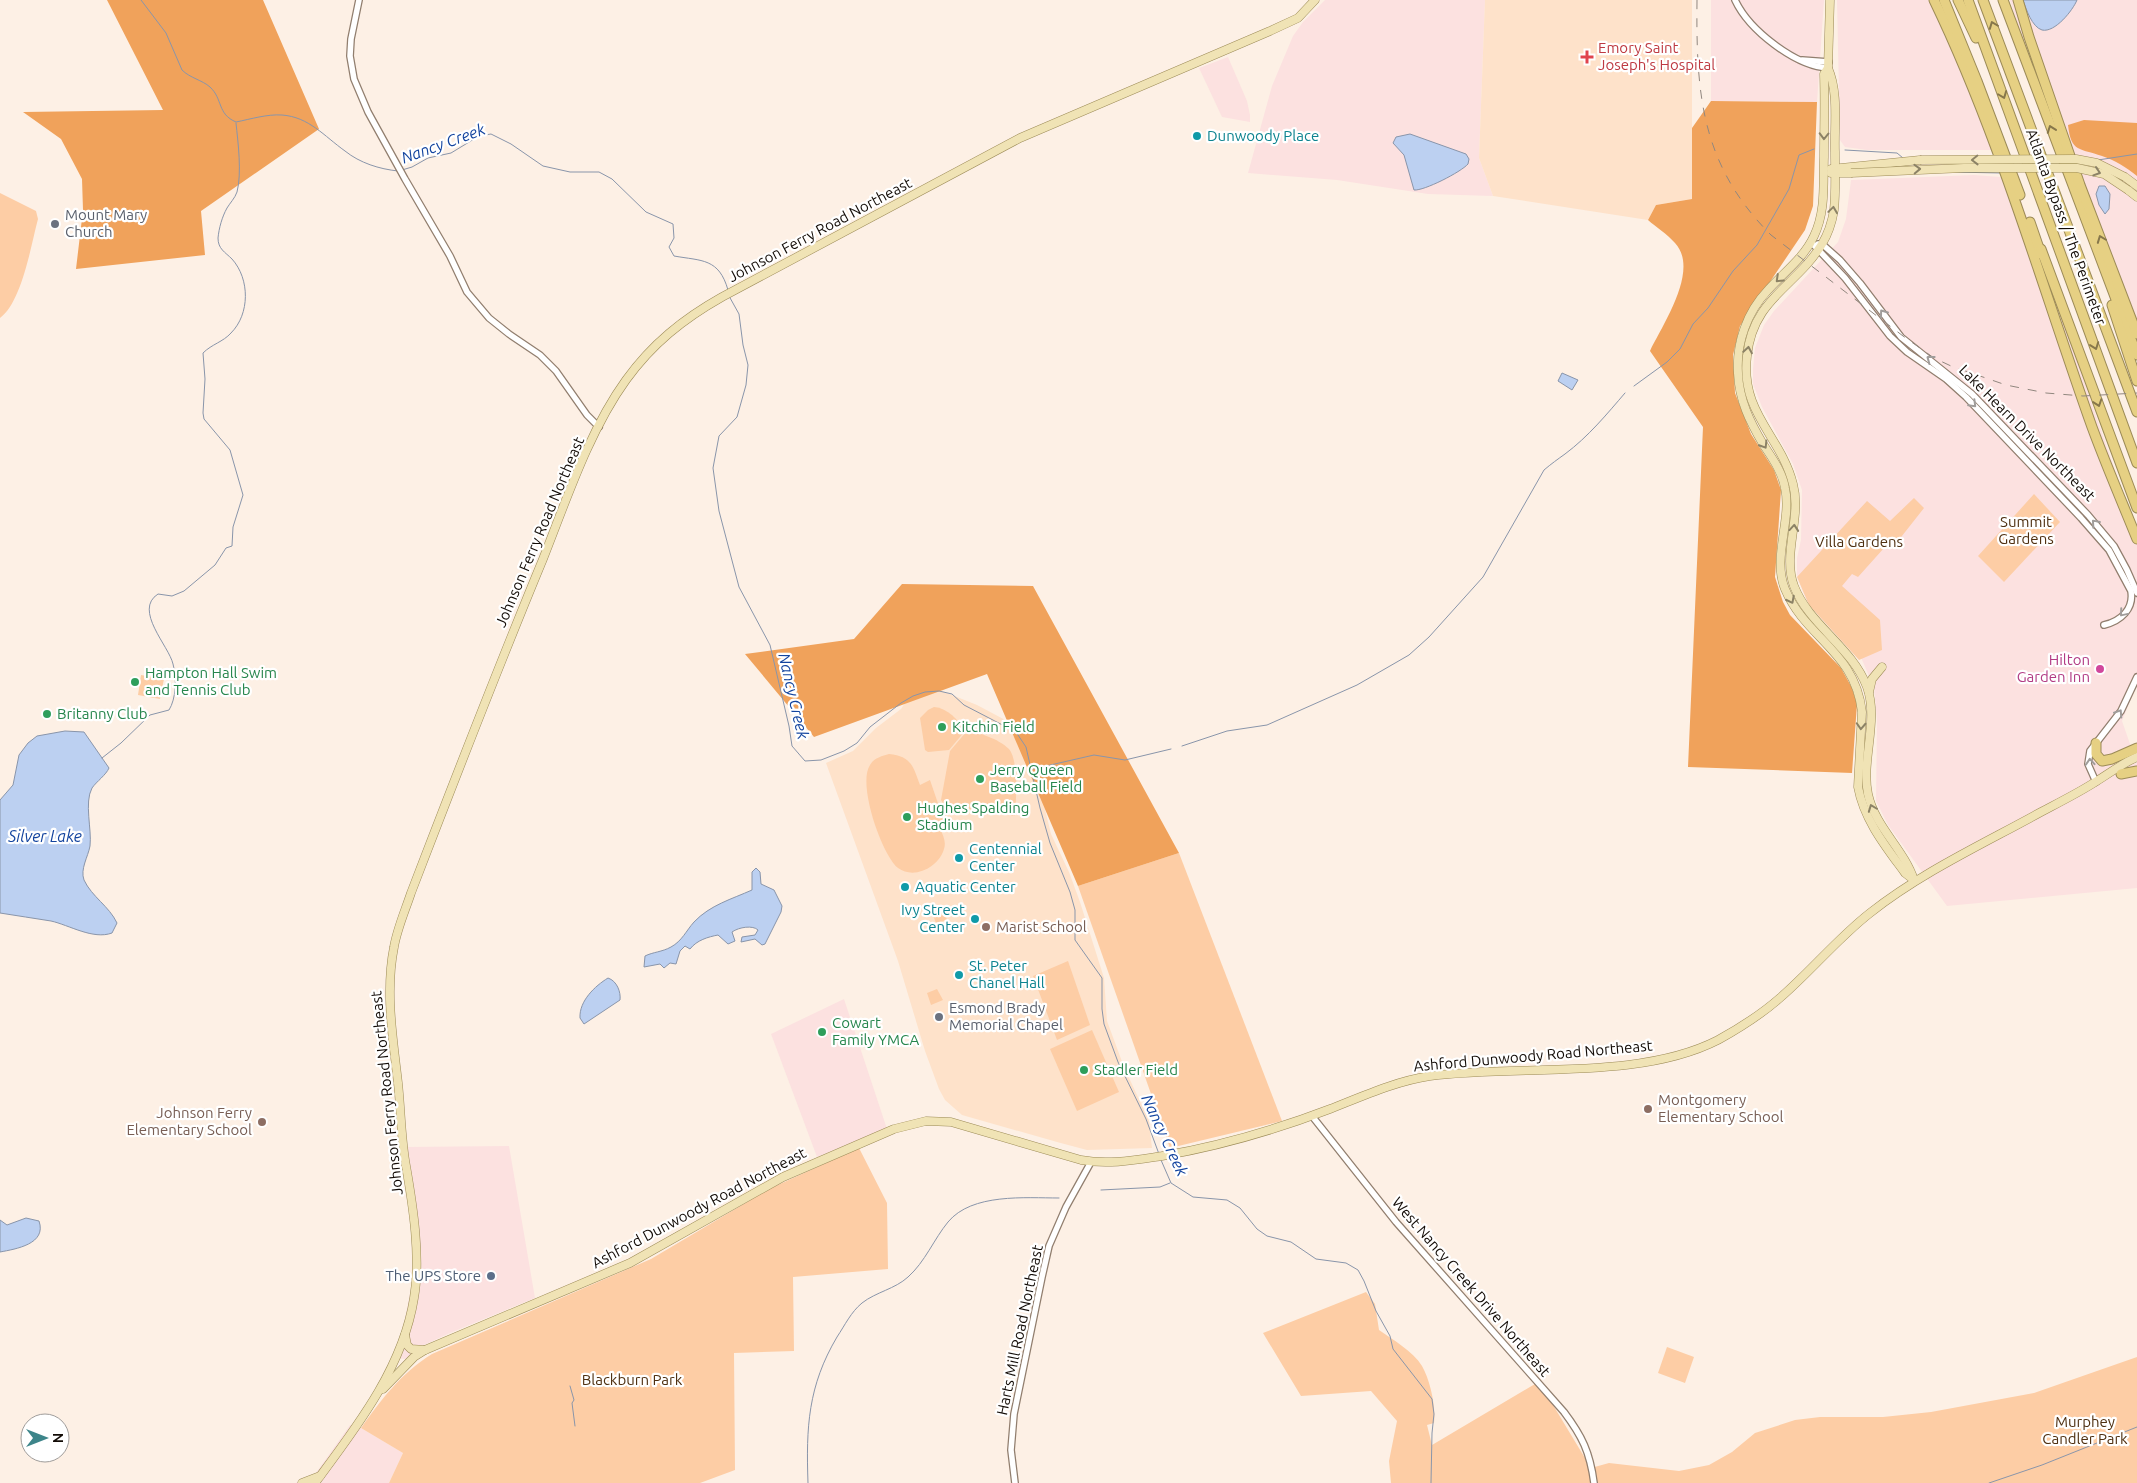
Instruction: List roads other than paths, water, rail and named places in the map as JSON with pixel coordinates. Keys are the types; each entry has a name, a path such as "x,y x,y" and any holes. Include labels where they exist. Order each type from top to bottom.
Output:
{"highway":[{"path":"1934,0 1988,128 2032,247 2092,428 2137,540"},
{"path":"1943,0 2000,139 2037,243 2070,324 2117,458 2137,508"},
{"path":"1958,0 1981,50 1991,63"},
{"name":"Atlanta Bypass / The Perimeter","path":"1968,0 2137,463"},
{"name":"Atlanta Bypass / The Perimeter","path":"1983,0 2137,412"},
{"path":"2003,0 2092,241 2137,355"},
{"path":"2018,2 2080,185 2137,334"},
{"path":"2092,241 2096,259 2137,381"},
{"path":"2037,243 2115,484"},
{"path":"2114,350 2122,359 2137,394"},
{"path":"2096,743 2096,754 2102,761 2112,759 2137,748"},
{"path":"2121,774 2137,769"}],"main road":[{"name":"Johnson Ferry Road Northeast","path":"376,1397 405,1335 414,1298 416,1278 411,1197 406,1167 390,1003 394,948 411,893 570,488 599,427 624,382 664,335 691,315 722,297 1020,138 1298,18 1315,0"},
{"path":"1830,0 1829,65 1834,92 1835,171 1833,214 1820,247 1803,268 1776,294 1758,319 1748,347 1746,382 1754,408 1785,461 1794,488 1794,528 1790,566 1793,585 1806,608 1854,663 1869,694"},
{"path":"1829,65 1824,74 1822,210 1811,242 1798,261 1768,290 1748,321 1739,353 1739,388 1751,423 1777,466 1785,485 1787,498 1782,566 1786,590 1795,609 1846,666 1854,679 1862,712 1858,787 1860,799 1867,817 1905,873 1914,880"},
{"path":"1834,149 1851,170"},
{"path":"1851,170 1920,160 2076,159 2098,162 2137,186"},
{"path":"1824,171 2077,168 2104,174 2137,197"},
{"path":"1882,667 1872,679 1869,694 1871,714 1867,790 1876,817 1911,869 1914,880"},
{"name":"Ashford Dunwoody Road Northeast","path":"376,1397 402,1369 425,1350 630,1263 783,1177 894,1129 926,1121 951,1122 1046,1151 1091,1162 1123,1162 1234,1142 1398,1084 1430,1076 1614,1066 1657,1060 1700,1048 1730,1032 1780,999 1834,944 1869,914 1914,880 2096,782 2125,762 2137,757"},
{"name":"Ashford Dunwoody Road Northeast","path":"2096,782 2121,774"},
{"path":"405,1335 407,1345 411,1349 425,1350"},
{"path":"399,1350 398,1358 402,1369"},
{"path":"302,1483 318,1480 376,1397"}],"street":[{"path":"359,0 351,40 350,56 354,78 368,112 450,256 467,292 489,318 540,355 556,371 587,415 599,427"},
{"path":"1735,0 1759,31 1771,42 1800,60 1829,65"},
{"path":"1811,242 1820,247"},
{"name":"Lake Hearn Drive Northeast","path":"1820,247 1890,336 1907,352 1966,397 2081,518 2116,561 2131,590 2132,602 2123,617 2113,623 2104,625"},
{"name":"Lake Hearn Drive Northeast","path":"1820,247 1840,260 1901,337 1972,394 2088,515 2114,546 2137,593"},
{"path":"2096,782 2088,760 2090,751 2121,711 2137,677"},
{"name":"West Nancy Creek Drive Northeast","path":"1312,1116 1396,1222 1564,1412 1585,1443 1594,1483"},
{"name":"Harts Mill Road Northeast","path":"1015,1483 1011,1450 1014,1414 1049,1246 1066,1207 1091,1162"}],"water":[{"path":"2023,0 2077,0 2068,15 2058,24 2047,30 2042,30 2032,22"},
{"path":"1410,134 1466,154 1469,159 1468,164 1458,172 1442,180 1414,190 1404,155 1393,143 1396,137"},
{"path":"2099,186 2105,186 2110,194 2109,209 2105,214 2099,205 2096,194"},
{"path":"1562,373 1578,380 1572,390 1558,381"},
{"name":"Silver Lake","path":"65,731 84,732 109,768 92,788 90,794 88,808 90,846 83,872 87,886 117,923 112,933 105,935 89,933 51,921 0,913 0,800 13,785 19,755 28,743 37,736"},
{"path":"756,868 760,872 761,884 774,890 782,906 781,912 765,944 762,945 755,939 741,942 742,937 755,935 758,930 749,927 742,928 732,932 735,941 728,944 718,935 710,937 699,941 690,949 685,946 680,951 676,964 670,963 664,968 660,964 644,967 645,956 675,945 694,922 707,911 752,890 752,872"},
{"path":"608,978 618,987 620,1000 584,1024 580,1018 580,1012 585,1000 598,985"},
{"path":"26,1218 39,1221 39,1235 28,1244 0,1252 0,1220 7,1225"}],"waterway":[{"name":"Nancy Creek","path":"141,0 166,33 182,70 210,87 217,96 223,111 230,119 236,122 271,115 282,115 300,119 316,128 357,159 377,167 398,171"},
{"path":"102,758 121,743 150,715 169,710 174,694 174,670 170,656 151,618 149,609 151,601 158,594 172,596 184,591 215,565 226,548 232,546 233,527 243,495 230,450 204,419 203,413 205,379 203,353 231,333 242,316 244,307 245,286 242,276 238,267 224,252 218,242 220,226 227,208 236,194 238,184 239,158 236,123"},
{"name":"Nancy Creek","path":"402,170 428,158 451,153 479,136 491,134 511,144 543,166 570,172 599,172 612,179 646,212 673,224 674,238 669,247 674,256 701,261 714,266 720,272 728,290"},
{"path":"1634,386 1667,362 1680,349 1693,324 1708,308 1733,271 1757,245 1789,189 1799,155 1814,149"},
{"path":"1845,150 1897,153 1903,158"},
{"path":"2098,160 2137,154"},
{"path":"1949,172 2002,173"},
{"name":"Nancy Creek","path":"729,296 739,314 748,365 746,385 737,417 719,436 713,468 719,511 739,587 770,645 792,746 805,761 821,760 844,751 857,743 870,727 901,703 925,692 939,691 952,694 964,705 1016,732 1026,747 1050,843 1070,892 1075,910 1075,940 1102,978 1104,1024 1118,1062 1146,1119 1159,1154"},
{"path":"1182,746 1227,731 1267,725 1357,685 1409,655 1429,637 1483,577 1544,470 1582,440 1625,393"},
{"path":"1033,769 1094,755 1125,760 1171,749"},
{"name":"Nancy Creek","path":"1161,1160 1171,1183 1193,1197 1227,1200 1240,1208 1257,1229 1267,1236 1291,1242 1316,1259 1346,1263 1358,1270 1376,1311 1390,1336 1393,1349 1432,1399 1434,1414 1431,1483"},
{"path":"1101,1190 1160,1187 1170,1183"},
{"path":"808,1483 809,1425 815,1390 827,1355 855,1310 867,1299 897,1285 908,1277 948,1222 958,1213 971,1206 1000,1199 1059,1198"},
{"path":"570,1386 574,1400 572,1403 575,1426"},
{"path":"1989,1483 2042,1465 2137,1427"}],"railway":[{"path":"1697,0 1698,67 1707,126 1717,155 1730,182 1748,209 1771,235 1903,336 1934,358 1951,366 2006,385 2046,393 2083,396 2137,393"}],"place":[{"name":"Emory Saint Joseph's Hospital","path":"1587,57"},
{"name":"Dunwoody Place","path":"1197,136"},
{"name":"Mount Mary Church","path":"55,224"},
{"name":"Hilton Garden Inn","path":"2100,669"},
{"name":"Hampton Hall Swim and Tennis Club","path":"135,682"},
{"name":"Britanny Club","path":"47,714"},
{"name":"Kitchin Field","path":"942,727"},
{"name":"Jerry Queen Baseball Field","path":"980,779"},
{"name":"Hughes Spalding Stadium","path":"907,817"},
{"name":"Centennial Center","path":"959,858"},
{"name":"Aquatic Center","path":"905,887"},
{"name":"Ivy Street Center","path":"975,919"},
{"name":"Marist School","path":"986,927"},
{"name":"St. Peter Chanel Hall","path":"959,975"},
{"name":"Esmond Brady Memorial Chapel","path":"939,1017"},
{"name":"Cowart Family YMCA","path":"822,1032"},
{"name":"Stadler Field","path":"1084,1070"},
{"name":"Montgomery Elementary School","path":"1648,1109"},
{"name":"Johnson Ferry Elementary School","path":"262,1122"},
{"name":"The UPS Store","path":"491,1276"}],"park label":[{"name":"Summit Gardens","path":"2026,530"},
{"name":"Villa Gardens","path":"1859,542"},
{"name":"Blackburn Park","path":"632,1380"},
{"name":"Murphey Candler Park","path":"2085,1430"}]}
